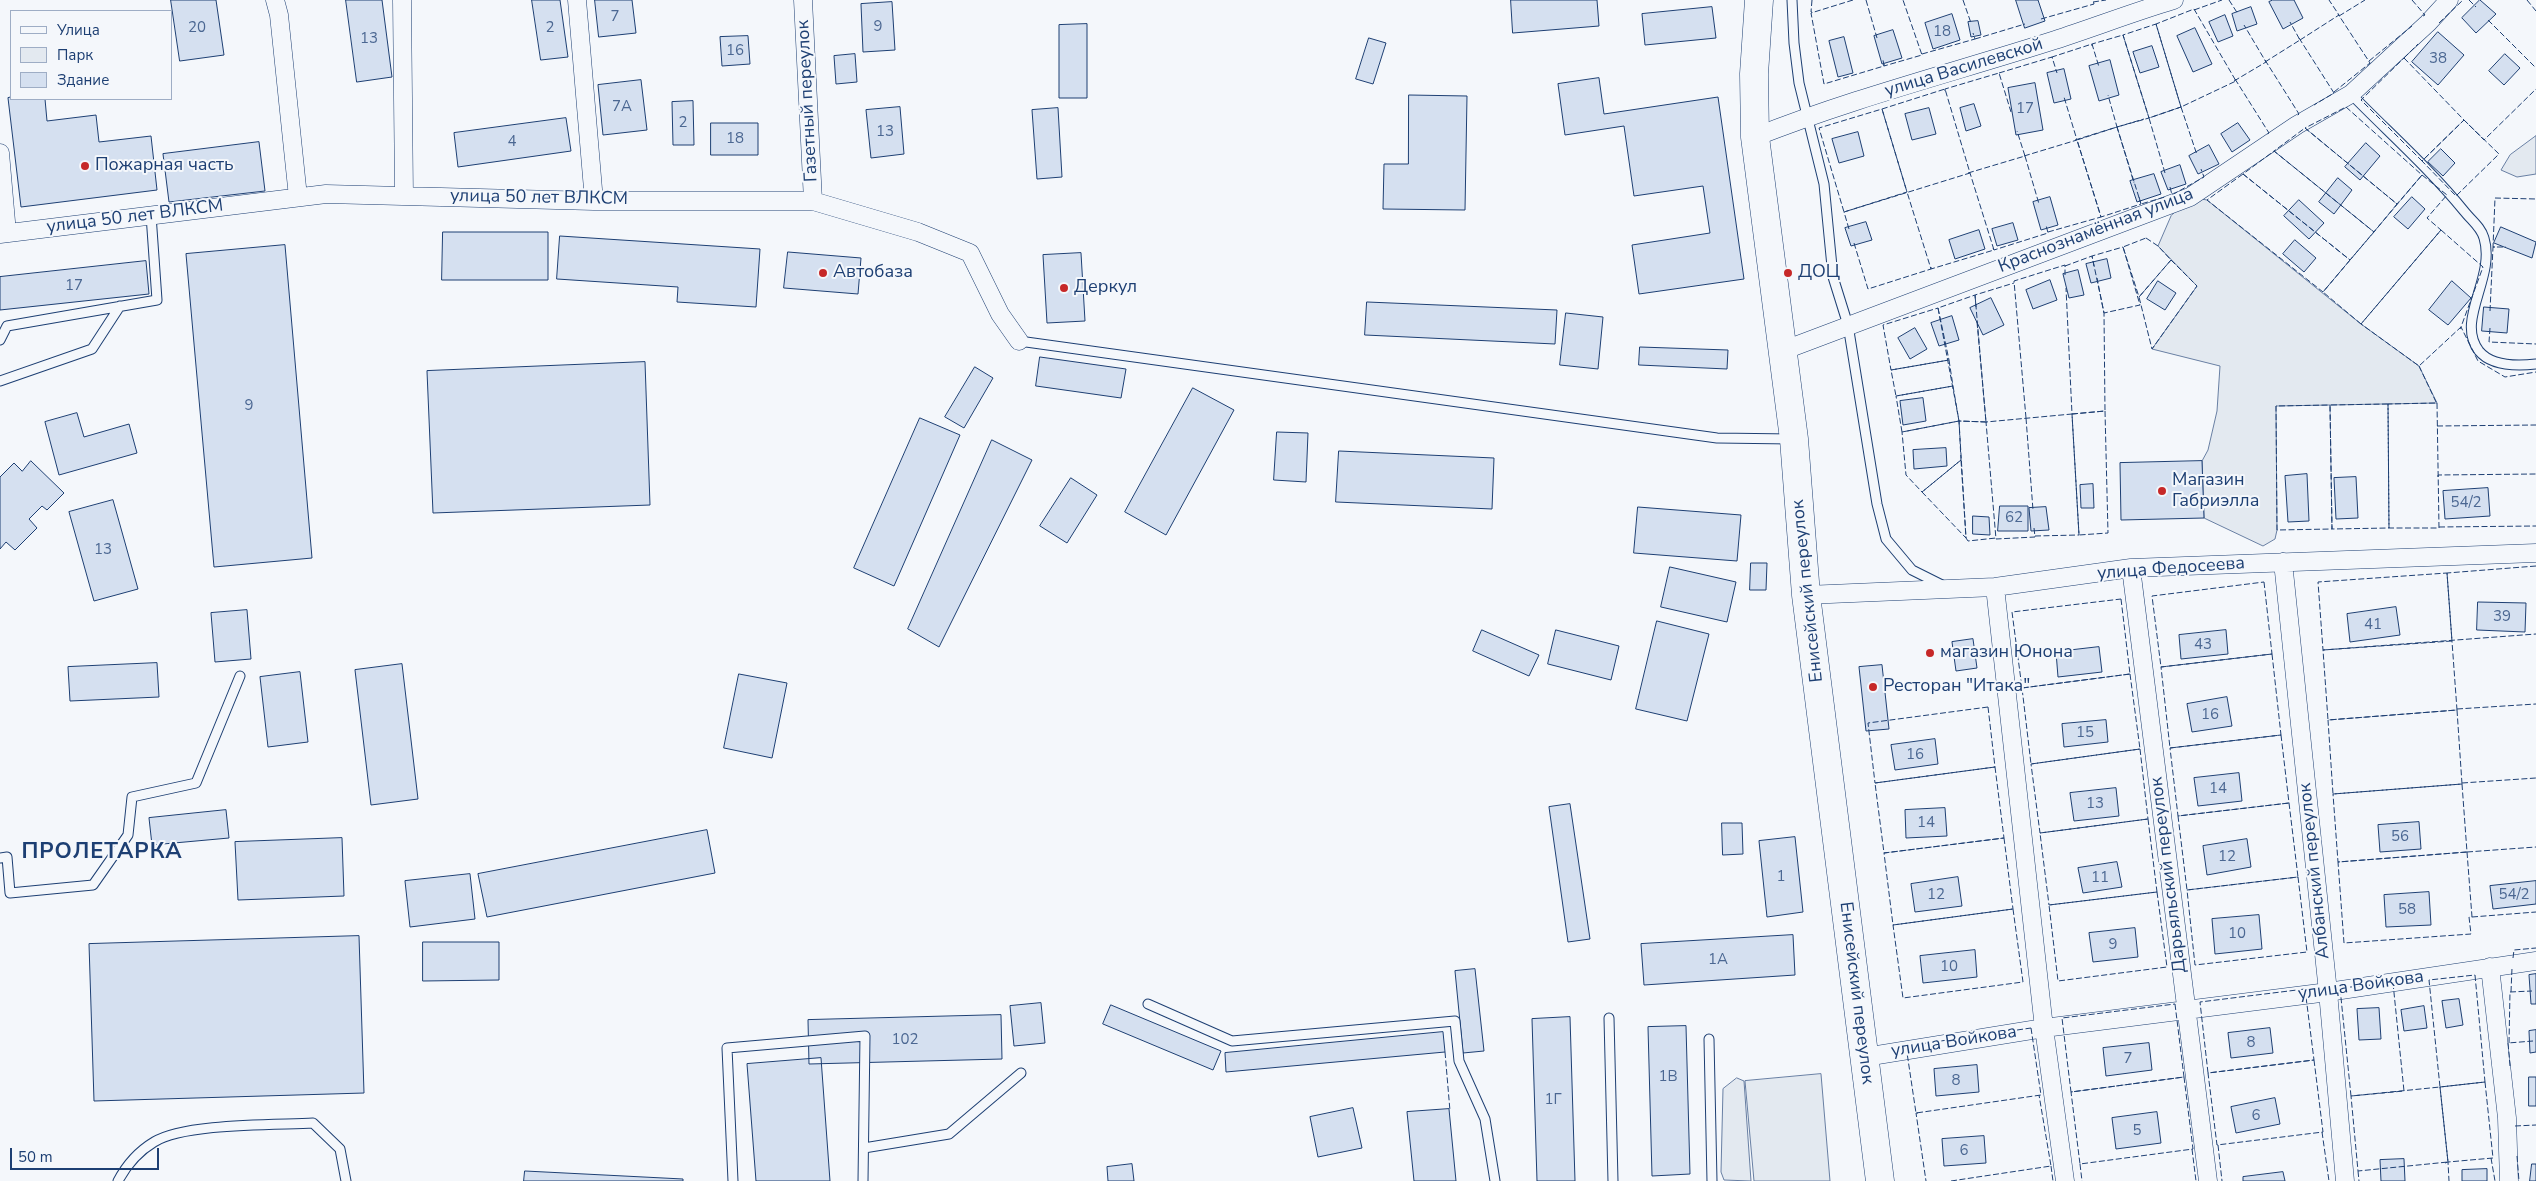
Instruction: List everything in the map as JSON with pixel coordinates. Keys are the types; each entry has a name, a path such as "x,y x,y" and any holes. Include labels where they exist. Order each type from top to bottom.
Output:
{"main road":[{"name":"Енисейский переулок","path":"1759,0 1754,74 1755,137 1794,439 1806,595 1880,1181"}],"street":[{"path":"275,0 279,15 298,197"},
{"path":"402,0 404,195"},
{"path":"577,0 594,200"},
{"name":"Газетный переулок","path":"803,0 813,201"},
{"name":"улица Василевской","path":"1755,137 1808,116 2056,40 2125,15 2174,0"},
{"name":"Краснознамённая улица","path":"1782,351 2190,197 2297,124 2351,94 2428,23 2449,0"},
{"path":"0,153 4,233"},
{"name":"улица 50 лет ВЛКСМ","path":"4,233 326,194 594,200 813,201 918,232 970,253 1000,314 1019,341"},
{"name":"улица Федосеева","path":"1806,595 1995,587 2132,568 2536,553"},
{"name":"Албанский переулок","path":"2283,562 2328,992 2345,1181"},
{"name":"Дарьяльский переулок","path":"2132,568 2185,1010 2208,1181"},
{"path":"1995,587 2044,1028 2065,1181"},
{"name":"улица Войкова","path":"1865,1057 2044,1028 2328,992 2536,961"},
{"path":"2490,967 2507,1118 2509,1181"}],"lane":[{"path":"1792,0 1797,67 1824,184 1833,277 1848,325 1877,504 1886,540 1912,570 1950,589"},
{"path":"2351,94 2457,203 2484,237 2488,257 2484,281 2470,322 2472,337 2480,352 2491,360 2515,366 2536,364"},
{"path":"0,340 6,326 157,300 151,215"},
{"path":"0,381 92,350 120,306"},
{"path":"1019,341 1717,438 1794,439"},
{"path":"0,858 7,857 10,893 93,885 128,835 132,797 196,783 240,676"},
{"path":"1148,1004 1232,1042 1455,1021 1459,1061 1485,1119 1495,1181"},
{"path":"1609,1018 1613,1181"},
{"path":"733,1181 727,1048 866,1036 863,1181"},
{"path":"1709,1039 1712,1181"},
{"path":"864,1148 948,1134 1021,1073"},
{"path":"118,1181 126,1166 154,1141 187,1130 313,1123 340,1149 346,1181"}],"green space":[{"path":"2536,136 2536,174 2517,177 2501,170 2510,155"},
{"path":"2190,197 2207,200 2361,324 2419,366 2437,403 2276,406 2277,530 2275,539 2263,546 2204,518 2202,461 2208,450 2217,411 2220,366 2152,349 2197,286 2158,246 2171,216"},
{"path":"1821,1074 1830,1181 1754,1181 1745,1081"},
{"path":"1737,1078 1744,1081 1751,1181 1724,1180 1721,1172 1723,1089"}],"building":[{"path":"171,0 216,0 224,55 180,61"},
{"path":"346,0 382,0 392,77 357,82"},
{"path":"532,0 560,0 568,57 541,60"},
{"path":"595,0 632,0 636,33 599,37"},
{"path":"1511,0 1597,0 1599,26 1513,33"},
{"path":"2016,0 2038,0 2045,21 2025,28"},
{"path":"2273,0 2294,0 2303,18 2283,29 2269,2"},
{"path":"2480,0 2496,14 2476,33 2462,18"},
{"path":"892,2 895,50 863,52 861,4"},
{"path":"1712,7 1716,38 1645,45 1642,14"},
{"path":"2251,7 2257,24 2237,31 2232,14"},
{"path":"1952,14 1960,40 1933,49 1925,23"},
{"path":"2225,15 2233,36 2218,42 2209,22"},
{"path":"1978,21 1981,35 1971,37 1968,22"},
{"path":"1087,24 1087,98 1059,98 1059,25"},
{"path":"2195,28 2212,64 2193,72 2177,36"},
{"path":"1893,30 1902,58 1882,64 1874,36"},
{"path":"2438,32 2464,55 2438,85 2412,62"},
{"path":"748,36 750,64 722,66 720,37"},
{"path":"1844,37 1853,73 1838,77 1829,41"},
{"path":"1369,38 1386,43 1373,84 1356,79"},
{"path":"2152,46 2159,67 2140,73 2133,52"},
{"path":"855,54 857,82 836,84 834,56"},
{"path":"2505,54 2520,68 2504,85 2489,71"},
{"path":"2110,60 2119,95 2099,101 2089,66"},
{"path":"2064,69 2071,99 2054,103 2047,73"},
{"path":"1599,78 1604,114 1718,97 1744,279 1639,294 1632,245 1710,233 1703,186 1634,196 1624,126 1565,135 1558,84"},
{"path":"641,80 647,130 603,135 598,85"},
{"path":"2035,83 2043,130 2016,135 2008,88"},
{"path":"1409,95 1467,96 1465,210 1383,209 1384,164 1408,164"},
{"name":"Пожарная часть","path":"10,97 10,100 45,100 47,121 96,115 99,142 151,136 157,190 21,207 8,98"},
{"path":"693,101 694,145 673,145 672,102"},
{"path":"1974,104 1981,126 1966,131 1960,108"},
{"path":"900,107 904,154 871,158 866,110"},
{"path":"1058,108 1062,177 1037,179 1032,110"},
{"path":"1929,108 1936,134 1912,140 1905,114"},
{"path":"566,118 571,151 458,167 454,133"},
{"path":"711,123 758,123 758,155 711,155"},
{"path":"2238,123 2250,140 2232,152 2221,134"},
{"path":"1858,132 1864,156 1839,163 1832,139"},
{"path":"259,142 265,191 169,202 163,154"},
{"path":"2366,143 2380,156 2360,180 2345,167"},
{"path":"2209,145 2219,164 2198,174 2189,156"},
{"path":"2441,149 2455,163 2443,176 2428,162"},
{"path":"2180,165 2186,184 2168,190 2161,172"},
{"path":"2154,174 2161,194 2137,202 2130,181"},
{"path":"2338,178 2352,190 2334,214 2319,202"},
{"path":"2050,197 2058,225 2041,230 2033,202"},
{"path":"2412,197 2425,209 2408,229 2394,217"},
{"path":"2299,200 2324,223 2309,239 2284,216"},
{"path":"1866,222 1872,240 1851,246 1845,228"},
{"path":"2013,223 2018,240 1997,246 1992,229"},
{"path":"2501,227 2536,242 2532,258 2494,243"},
{"path":"1979,230 1985,249 1955,259 1949,240"},
{"path":"443,232 548,232 548,280 442,280"},
{"path":"560,236 760,249 756,307 677,302 678,287 557,279"},
{"path":"2295,240 2316,258 2304,272 2283,254"},
{"path":"285,245 312,558 214,567 186,254"},
{"name":"Автобаза","path":"788,252 861,258 858,294 784,288"},
{"name":"Деркул","path":"1081,253 1085,321 1047,323 1043,255"},
{"path":"2107,259 2111,278 2091,283 2086,264"},
{"path":"146,261 149,294 0,310 0,277"},
{"path":"2078,270 2084,295 2069,298 2063,274"},
{"path":"2050,280 2057,300 2033,309 2026,290"},
{"path":"2158,281 2176,293 2165,310 2147,299"},
{"path":"2452,281 2471,298 2448,325 2429,310"},
{"path":"1991,298 2004,325 1983,335 1970,308"},
{"path":"1367,302 1557,310 1555,344 1365,335"},
{"path":"2484,307 2509,309 2507,333 2482,331"},
{"path":"1566,313 1603,317 1598,369 1560,365"},
{"path":"1952,316 1959,340 1939,346 1931,323"},
{"path":"1915,328 1927,349 1910,359 1898,338"},
{"path":"1640,347 1728,350 1727,369 1639,365"},
{"path":"1040,357 1126,369 1121,398 1036,386"},
{"path":"645,362 650,505 433,513 427,371"},
{"path":"975,367 993,378 964,428 945,417"},
{"path":"1193,388 1234,410 1166,535 1125,512"},
{"path":"1923,398 1926,421 1903,425 1900,401"},
{"path":"77,413 84,437 129,424 137,453 59,475 45,422"},
{"path":"920,418 960,435 894,586 854,568"},
{"path":"1277,432 1308,433 1306,482 1274,480"},
{"path":"992,440 1032,460 939,647 908,629"},
{"path":"1946,448 1947,466 1914,469 1913,450"},
{"path":"1339,451 1494,458 1492,509 1336,502"},
{"path":"31,461 64,493 47,510 42,506 29,519 37,528 15,550 6,542 0,549 0,477 14,463 22,471"},
{"name":"Магазин Габриэлла","path":"2202,461 2204,518 2121,520 2120,463"},
{"path":"2307,474 2309,521 2288,522 2285,476"},
{"path":"2356,477 2358,518 2336,519 2334,478"},
{"path":"1071,478 1097,495 1067,543 1040,526"},
{"path":"2093,484 2094,508 2081,508 2080,485"},
{"path":"2488,488 2490,516 2445,519 2443,491"},
{"path":"113,500 138,589 94,601 69,512"},
{"path":"2000,506 2028,506 2028,531 1998,531"},
{"path":"1638,507 1741,515 1737,561 1634,553"},
{"path":"2046,507 2049,530 2031,531 2029,508"},
{"path":"1973,516 1989,517 1990,535 1973,534"},
{"path":"1751,563 1767,563 1766,590 1750,590"},
{"path":"1670,567 1736,582 1727,622 1661,607"},
{"path":"2478,602 2526,603 2525,632 2477,630"},
{"path":"2396,607 2400,635 2350,642 2347,614"},
{"path":"247,610 251,659 215,662 211,613"},
{"path":"1657,621 1709,634 1687,721 1636,709"},
{"path":"1482,630 1539,655 1529,676 1473,651"},
{"path":"1556,630 1619,646 1611,680 1548,664"},
{"path":"2226,630 2228,654 2181,659 2179,635"},
{"path":"1973,639 1977,668 1956,671 1952,642"},
{"path":"2099,647 2102,672 2058,677 2056,652"},
{"path":"157,663 159,697 70,701 68,667"},
{"path":"402,664 418,799 371,805 355,670"},
{"path":"1882,665 1889,729 1866,731 1859,667"},
{"path":"300,672 308,742 268,747 260,677"},
{"path":"739,674 787,683 772,758 724,748"},
{"path":"2227,697 2232,726 2192,732 2187,704"},
{"path":"2106,720 2108,742 2064,747 2062,724"},
{"path":"1935,739 1938,764 1895,770 1891,745"},
{"path":"2239,773 2242,801 2198,806 2194,778"},
{"path":"2116,788 2119,816 2074,821 2070,793"},
{"path":"1570,804 1590,939 1568,942 1549,807"},
{"path":"1945,808 1947,836 1906,838 1905,810"},
{"path":"226,810 229,838 152,845 149,818"},
{"path":"2419,822 2421,849 2380,852 2378,825"},
{"path":"1722,823 1742,823 1743,854 1723,855"},
{"path":"707,830 715,873 487,917 478,874"},
{"path":"1795,837 1803,912 1767,917 1759,841"},
{"path":"342,838 344,896 238,900 235,842"},
{"path":"2247,839 2251,867 2207,875 2203,846"},
{"path":"2117,862 2122,887 2083,893 2078,868"},
{"path":"470,874 475,919 410,927 405,881"},
{"path":"1958,877 1962,906 1915,912 1911,884"},
{"path":"2536,881 2536,904 2493,909 2490,886"},
{"path":"2429,892 2431,925 2386,927 2384,895"},
{"path":"2259,915 2262,949 2215,954 2212,919"},
{"path":"2135,928 2138,957 2093,962 2089,933"},
{"path":"1793,935 1795,975 1644,985 1641,944"},
{"path":"359,936 364,1093 94,1101 89,944"},
{"path":"423,942 499,942 499,980 423,981"},
{"path":"1975,950 1977,977 1923,983 1920,956"},
{"path":"1475,969 1484,1051 1463,1053 1455,971"},
{"path":"2536,974 2536,1004 2531,1004 2529,975"},
{"path":"2459,999 2463,1025 2446,1028 2442,1001"},
{"path":"1041,1003 1045,1043 1014,1046 1010,1006"},
{"path":"1111,1005 1221,1051 1213,1070 1103,1024"},
{"path":"2424,1006 2427,1028 2404,1031 2401,1010"},
{"path":"2379,1008 2381,1039 2359,1040 2357,1009"},
{"path":"1001,1015 1002,1059 809,1064 808,1020"},
{"path":"1570,1017 1575,1181 1537,1181 1532,1019"},
{"path":"1686,1026 1690,1174 1652,1176 1648,1027"},
{"path":"2270,1028 2273,1053 2231,1058 2228,1033"},
{"path":"2536,1030 2536,1052 2530,1053 2529,1031"},
{"path":"1443,1032 1445,1052 1226,1072 1225,1053"},
{"path":"2149,1043 2152,1070 2106,1076 2103,1048"},
{"path":"821,1058 830,1181 756,1181 747,1064"},
{"path":"1977,1065 1979,1092 1936,1096 1934,1069"},
{"path":"2529,1077 2536,1077 2536,1106 2529,1106"},
{"path":"2275,1098 2280,1124 2236,1133 2231,1107"},
{"path":"1353,1108 1362,1148 1318,1157 1310,1117"},
{"path":"1449,1109 1456,1181 1414,1181 1407,1112"},
{"path":"2157,1112 2161,1143 2116,1149 2112,1118"},
{"path":"1984,1136 1986,1163 1944,1166 1942,1139"},
{"path":"2404,1159 2405,1181 2381,1181 2380,1160"},
{"path":"1132,1164 1134,1181 1108,1181 1107,1167"},
{"path":"2532,1164 2536,1164 2536,1181 2530,1181"},
{"path":"2487,1169 2487,1181 2462,1181 2462,1170"},
{"path":"525,1171 683,1179 683,1181 524,1181"},
{"path":"2283,1172 2285,1181 2243,1181 2243,1177"}],"fence":[{"path":"1812,0 1812,12"},
{"path":"1853,0 1811,13 1824,84 1884,66 1883,60"},
{"path":"1866,0 1877,38"},
{"path":"1884,64 1884,66 1922,55 1903,0"},
{"path":"1963,0 1971,23"},
{"path":"2041,19 2094,4 2093,0"},
{"path":"2093,2 2106,0"},
{"path":"2194,10 2222,0"},
{"path":"2229,0 2238,14"},
{"path":"2300,40 2339,15 2329,0"},
{"path":"2339,16 2365,0"},
{"path":"2412,0 2425,15 2423,16"},
{"path":"2439,23 2463,0"},
{"path":"2469,0 2476,7"},
{"path":"2527,0 2536,11"},
{"path":"2165,173 2149,118 2181,107 2236,81 2194,9 2156,24 2181,107"},
{"path":"2334,92 2370,63 2338,14"},
{"path":"2488,20 2536,68"},
{"path":"2265,62 2300,40 2290,22"},
{"path":"1975,39 2025,24"},
{"path":"2156,24 2181,107 2149,118 2123,35 2156,24"},
{"path":"2234,81 2266,62 2244,25"},
{"path":"2369,61 2412,26"},
{"path":"1922,54 1975,39 1973,33"},
{"path":"2092,46 2092,44 2123,35 2149,118 2117,127 2134,183"},
{"path":"2299,38 2334,93 2314,105"},
{"path":"2052,58 2092,44 2099,67"},
{"path":"2404,58 2418,44"},
{"path":"1999,73 2052,57 2057,73"},
{"path":"2404,58 2464,120 2422,161 2361,100 2404,58"},
{"path":"2265,60 2299,114 2297,116"},
{"path":"1945,91 1945,89 1999,73 2011,112"},
{"path":"2235,79 2269,133 2266,135"},
{"path":"1849,229 1844,212 1970,173 1945,89 1882,109 1907,192"},
{"path":"2463,119 2484,140 2536,89"},
{"path":"2075,140 2117,127 2108,95"},
{"path":"2024,156 2077,140 2064,97"},
{"path":"2181,107 2197,155"},
{"path":"2346,107 2422,175 2397,204 2305,128 2346,107"},
{"path":"1882,109 1907,192 1844,212 1819,128 1882,109"},
{"path":"2117,127 2144,119"},
{"path":"2464,120 2499,154 2456,196 2422,161 2464,120"},
{"path":"2117,127 2141,204 2101,217 2077,140 2117,127"},
{"path":"2305,128 2397,204 2374,232 2274,151 2305,128"},
{"path":"1968,173 2025,156 2017,131"},
{"path":"2048,232 2101,217 2077,140"},
{"path":"2274,151 2374,232 2350,260 2243,174 2274,151"},
{"path":"2025,156 2039,204"},
{"path":"2170,187 2172,195 2204,177 2201,169"},
{"path":"1931,267 1931,269 1994,250 1970,173"},
{"path":"2243,174 2350,260 2323,292 2207,200 2243,174"},
{"path":"2422,175 2447,195 2427,218 2441,230 2361,324 2323,292 2422,175"},
{"path":"1854,243 1868,289 1931,269 1907,192"},
{"path":"2139,197 2141,204 2165,197"},
{"path":"2495,247 2493,247 2495,198 2536,199"},
{"path":"1993,248 1994,250 2048,233 2046,225"},
{"path":"2441,230 2483,267 2461,327 2419,366 2361,324 2441,230"},
{"path":"2146,238 2158,246 2171,260 2139,297 2123,247 2146,238"},
{"path":"2123,247 2140,305 2104,313 2092,256 2123,247"},
{"path":"2490,311 2493,247 2506,247"},
{"path":"2065,266 2092,256 2094,266"},
{"path":"2171,260 2197,286 2152,349 2139,297 2171,260"},
{"path":"2026,418 2014,281 2065,265 2065,275"},
{"path":"2072,414 2105,411 2104,313 2097,278"},
{"path":"1976,307 1975,295 2014,283"},
{"path":"2034,528 2035,537 1996,539 1986,422 2072,414 2066,288"},
{"path":"1975,295 1986,422 1959,421 1938,308 1975,295"},
{"path":"1938,308 1949,360 1891,370 1883,325 1938,308"},
{"path":"1977,322 1986,422"},
{"path":"2460,329 2461,327 2478,361 2505,377 2536,372"},
{"path":"2490,328 2489,342 2536,344"},
{"path":"1949,360 1953,386 1896,396 1891,370 1949,360"},
{"path":"2419,366 2437,404"},
{"path":"1953,386 1959,421 1902,432 1896,396 1953,386"},
{"path":"2437,403 2439,528 2389,528 2388,404 2437,403"},
{"path":"2388,404 2389,528 2332,529 2330,405 2388,404"},
{"path":"2330,405 2332,529 2277,530 2276,406 2330,405"},
{"path":"2105,411 2108,533 2079,535 2072,414 2105,411"},
{"path":"2035,536 2079,535 2072,414"},
{"path":"2026,418 2033,510"},
{"path":"1959,421 1961,460 1922,492 1906,475 1902,432 1959,421"},
{"path":"1987,422 1959,421 1966,538 1968,541 1996,538"},
{"path":"2437,426 2536,425"},
{"path":"1961,460 1966,538 1922,492 1961,460"},
{"path":"2438,477 2438,475 2536,474"},
{"path":"2439,527 2536,526"},
{"path":"2536,566 2447,573 2457,710 2328,720 2323,650 2536,634"},
{"path":"2447,573 2452,641 2323,650 2318,582 2447,573"},
{"path":"2264,582 2272,654 2161,667 2152,596 2264,582"},
{"path":"2121,599 2130,674 2022,688 2012,612 2121,599"},
{"path":"2272,654 2281,735 2170,748 2161,667 2272,654"},
{"path":"2130,674 2140,749 2031,764 2022,688 2130,674"},
{"path":"2457,709 2536,704"},
{"path":"1988,707 1995,767 1875,783 1868,723 1988,707"},
{"path":"2457,710 2462,784 2333,794 2328,720 2457,710"},
{"path":"2281,735 2289,803 2178,816 2170,748 2281,735"},
{"path":"2140,749 2148,819 2040,833 2031,764 2140,749"},
{"path":"1995,767 2004,838 1884,853 1875,783 1995,767"},
{"path":"2462,783 2536,778"},
{"path":"2462,784 2467,852 2338,862 2333,794 2462,784"},
{"path":"2289,803 2298,877 2187,890 2178,816 2289,803"},
{"path":"2148,819 2157,892 2049,905 2040,833 2148,819"},
{"path":"2004,838 2013,909 1893,925 1884,853 2004,838"},
{"path":"2467,852 2536,847"},
{"path":"2467,852 2472,917 2469,917 2471,934 2344,943 2338,862 2467,852"},
{"path":"2298,877 2307,952 2195,965 2187,890 2298,877"},
{"path":"2157,892 2167,967 2058,981 2049,905 2157,892"},
{"path":"2013,909 2023,982 1903,998 1893,925 2013,909"},
{"path":"2472,917 2536,912"},
{"path":"2513,958 2514,950 2536,948"},
{"path":"2511,992 2512,968"},
{"path":"2475,975 2485,1082 2440,1087 2429,980 2475,975"},
{"path":"2393,983 2404,1091 2351,1096 2340,988 2393,983"},
{"path":"2305,989 2314,1060 2208,1073 2200,1002 2305,989"},
{"path":"2509,1043 2510,992 2532,991"},
{"path":"2175,1004 2184,1077 2071,1092 2062,1018 2175,1004"},
{"path":"2031,1028 2041,1095 1916,1113 1906,1046 2031,1028"},
{"path":"2510,1066 2508,1043 2533,1041"},
{"path":"1445,1052 1450,1111"},
{"path":"2314,1060 2323,1132 2217,1145 2208,1073 2314,1060"},
{"path":"2184,1077 2193,1149 2080,1164 2071,1092 2184,1077"},
{"path":"2485,1082 2493,1158 2448,1162 2440,1087 2485,1082"},
{"path":"2440,1087 2448,1162 2358,1171 2351,1096 2440,1087"},
{"path":"1951,1181 2051,1166 2039,1095"},
{"path":"1918,1113 1916,1113 1926,1181"},
{"path":"2515,1126 2536,1125"},
{"path":"2322,1132 2329,1181"},
{"path":"2218,1145 2222,1181"},
{"path":"2192,1149 2196,1181"},
{"path":"2517,1156 2519,1181"},
{"path":"2491,1158 2495,1181"},
{"path":"2445,1163 2448,1162 2449,1181"},
{"path":"2080,1164 2082,1181"},
{"path":"2051,1166 2053,1181"},
{"path":"2358,1171 2359,1181"}],"place":[{"name":"Пожарная часть","path":"85,166"},
{"name":"Автобаза","path":"823,273"},
{"name":"ДОЦ","path":"1788,273"},
{"name":"Деркул","path":"1064,288"},
{"name":"Магазин Габриэлла","path":"2162,491"},
{"name":"магазин Юнона","path":"1930,653"},
{"name":"Ресторан \"Итака\"","path":"1873,687"}],"district":[{"name":"ПРОЛЕТАРКА","path":"102,853"}]}
